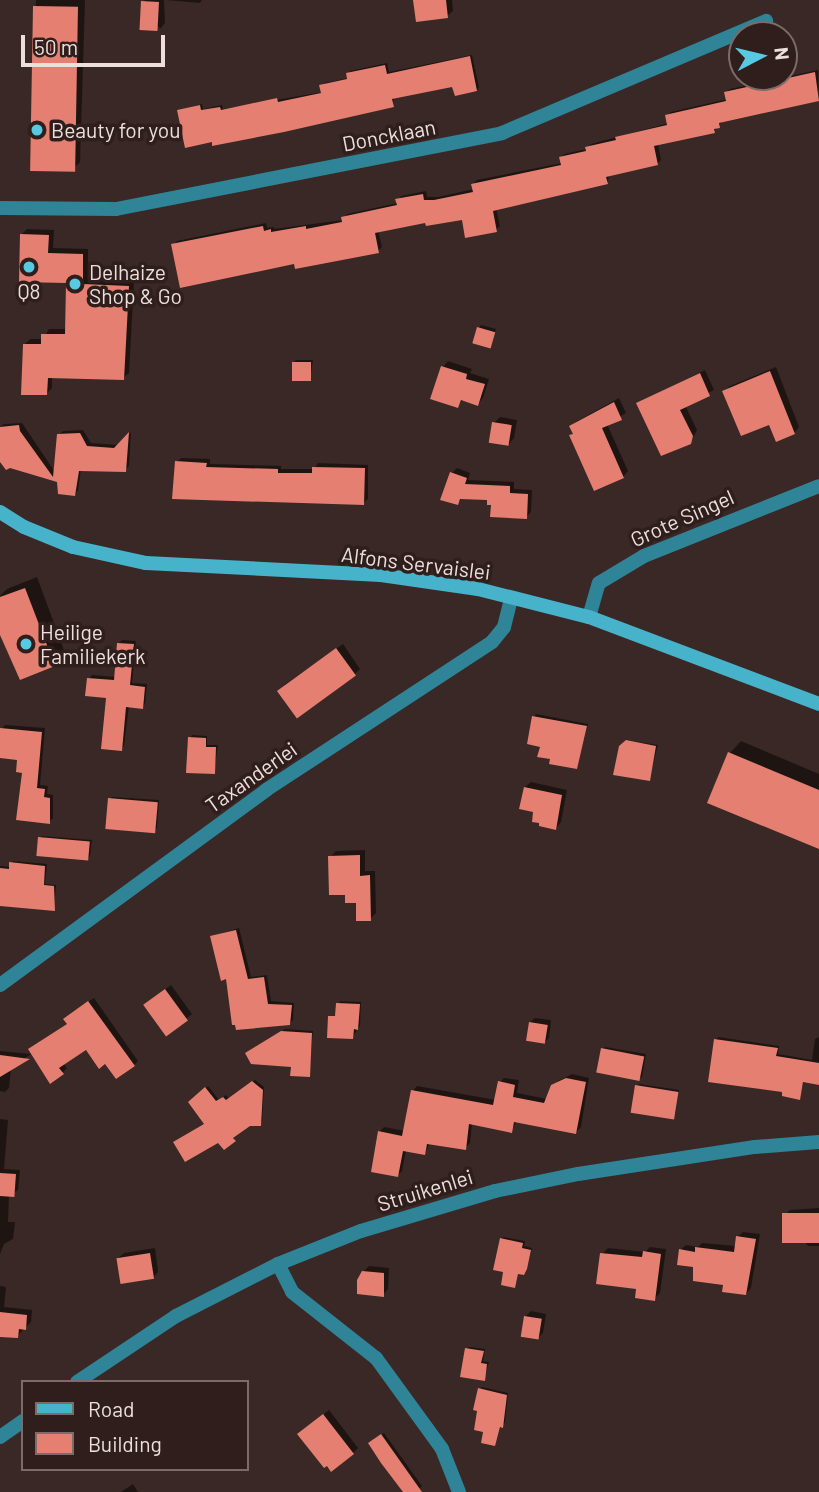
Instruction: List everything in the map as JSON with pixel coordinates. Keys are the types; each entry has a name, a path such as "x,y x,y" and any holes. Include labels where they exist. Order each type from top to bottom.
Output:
{"street":[{"name":"Doncklaan","path":"0,208 116,209 502,133 728,37"},
{"name":"Grote Singel","path":"589,617 600,583 644,556 819,486"},
{"name":"Alfons Servaislei","path":"0,512 24,527 73,547 124,560 184,567 381,575 478,589 589,617 819,704"},
{"name":"Taxanderlei","path":"0,985 266,790 492,642 504,626 511,598"},
{"name":"Struikenlei","path":"81,1380 176,1316 278,1264 361,1231 495,1191 755,1147 819,1142"},
{"path":"278,1264 292,1292 376,1358 442,1448 459,1492"},
{"path":"0,1437 21,1422"}],"building":[{"path":"413,0 446,0 448,18 416,22"},
{"path":"141,1 159,2 157,31 139,30"},
{"path":"33,6 78,7 75,172 30,171"},
{"path":"470,56 477,91 455,96 452,87 392,99 394,107 284,132 212,146 212,142 185,148 177,110 200,105 201,110 220,107 221,110 277,98 278,102 321,93 319,85 347,79 346,73 385,65 387,74"},
{"path":"815,72 819,101 719,123 720,128 714,129 715,133 654,146 658,165 606,177 608,184 493,211 497,232 465,238 462,220 426,226 425,223 375,233 379,253 295,269 294,264 180,288 171,244 263,226 264,231 271,229 271,232 306,226 306,229 342,222 341,217 397,205 395,199 423,194 424,200 434,200 473,192 471,184 561,165 559,157 586,151 585,147 667,125 665,115 726,101 724,92 798,91 798,76"},
{"path":"20,234 49,235 48,253 83,254 83,284 129,286 124,380 48,378 47,395 21,395 23,344 41,344 41,334 65,334 66,283 19,282"},
{"path":"477,327 495,332 491,349 472,343"},
{"path":"292,362 311,362 311,381 292,381"},
{"path":"441,366 467,374 466,379 485,384 478,406 461,400 458,408 430,399"},
{"path":"770,371 795,434 776,442 769,425 741,436 722,391"},
{"path":"700,373 710,396 680,410 693,436 691,444 661,456 636,403"},
{"path":"614,402 622,420 602,428 624,478 594,491 569,435 573,434 569,426"},
{"path":"492,422 512,425 508,446 489,443"},
{"path":"19,425 20,431 53,477 57,434 80,433 87,446 114,448 129,432 126,472 79,471 75,496 58,494 57,482 10,468 6,470 0,462 0,427"},
{"path":"175,461 207,463 206,467 278,469 278,473 312,473 312,467 365,468 364,505 172,499"},
{"path":"450,472 467,478 465,484 510,486 510,493 528,494 527,519 490,517 491,505 487,505 487,500 460,499 458,505 440,500"},
{"name":"Heilige Familiekerk","path":"25,588 55,666 20,680 0,635 0,597"},
{"path":"117,643 134,644 130,685 145,687 143,709 126,707 122,751 101,749 106,698 85,696 87,678 114,680"},
{"path":"336,648 356,676 297,718 277,691"},
{"path":"532,716 587,726 577,769 549,764 550,759 537,757 540,747 527,744"},
{"path":"0,728 42,732 37,788 45,789 44,797 50,798 50,824 16,820 22,773 16,772 17,760 0,758"},
{"path":"188,737 206,738 206,747 216,747 215,774 186,773"},
{"path":"626,740 656,746 650,781 613,775 619,746"},
{"path":"728,752 819,790 819,849 707,803"},
{"path":"524,787 562,795 556,830 539,826 539,823 532,822 533,812 519,809"},
{"path":"108,798 158,802 155,833 105,829"},
{"path":"38,837 90,842 88,860 36,856"},
{"path":"360,855 360,876 370,875 371,921 356,921 356,903 345,903 345,895 329,895 328,856"},
{"path":"9,862 45,866 44,885 54,886 55,911 0,906 0,868 9,869"},
{"path":"236,930 248,979 264,977 268,1004 292,1005 290,1025 236,1030 235,1025 232,1025 226,979 221,981 210,936"},
{"path":"165,989 188,1021 166,1036 143,1005"},
{"path":"88,1001 135,1066 116,1079 105,1064 99,1069 86,1050 59,1068 64,1074 50,1084 28,1049 67,1024 63,1019"},
{"path":"336,1003 360,1004 358,1030 354,1029 353,1039 327,1038 328,1016 335,1016"},
{"path":"529,1022 548,1025 545,1044 526,1041"},
{"path":"281,1031 312,1033 310,1077 290,1076 291,1067 251,1064 245,1053"},
{"path":"714,1039 778,1048 776,1056 819,1063 819,1085 803,1082 800,1100 782,1096 782,1092 708,1082"},
{"path":"601,1048 644,1056 639,1081 596,1073"},
{"path":"0,1055 30,1059 0,1077"},
{"path":"566,1078 586,1082 576,1134 514,1122 512,1133 469,1124 466,1150 427,1144 425,1155 403,1151 398,1177 371,1172 378,1131 402,1136 411,1090 493,1105 498,1081 515,1085 513,1097 544,1103 551,1085"},
{"path":"252,1081 263,1090 261,1126 250,1126 233,1138 236,1141 224,1150 218,1143 185,1162 173,1142 204,1124 188,1102 205,1087 216,1101 223,1097 226,1100"},
{"path":"635,1085 678,1092 674,1120 631,1113"},
{"path":"0,1173 16,1174 14,1197 0,1196"},
{"path":"782,1213 819,1213 819,1243 782,1243"},
{"path":"736,1236 756,1239 746,1295 722,1292 723,1285 693,1281 693,1267 677,1265 679,1249 695,1252 695,1247 734,1252"},
{"path":"500,1238 523,1243 522,1248 531,1250 527,1269 524,1275 518,1274 515,1288 501,1285 503,1272 493,1270"},
{"path":"643,1251 661,1254 655,1301 635,1298 636,1289 596,1284 600,1253 642,1257"},
{"path":"150,1253 154,1279 120,1284 116,1258"},
{"path":"362,1271 384,1273 384,1297 357,1294 357,1280"},
{"path":"0,1312 27,1315 26,1330 19,1329 18,1338 0,1337"},
{"path":"524,1316 542,1319 538,1340 521,1337"},
{"path":"465,1348 484,1351 481,1363 487,1364 485,1381 460,1377"},
{"path":"478,1388 507,1395 503,1428 500,1427 495,1446 481,1443 483,1432 474,1430 477,1411 473,1410"},
{"path":"323,1414 354,1454 331,1472 327,1466 324,1468 297,1434"},
{"path":"381,1434 422,1492 403,1492 381,1463 368,1443"}],"place":[{"name":"Beauty for you","path":"37,130"},
{"name":"Q8","path":"29,267"},
{"name":"Delhaize Shop & Go","path":"75,284"},
{"name":"Heilige Familiekerk","path":"26,644"}]}
